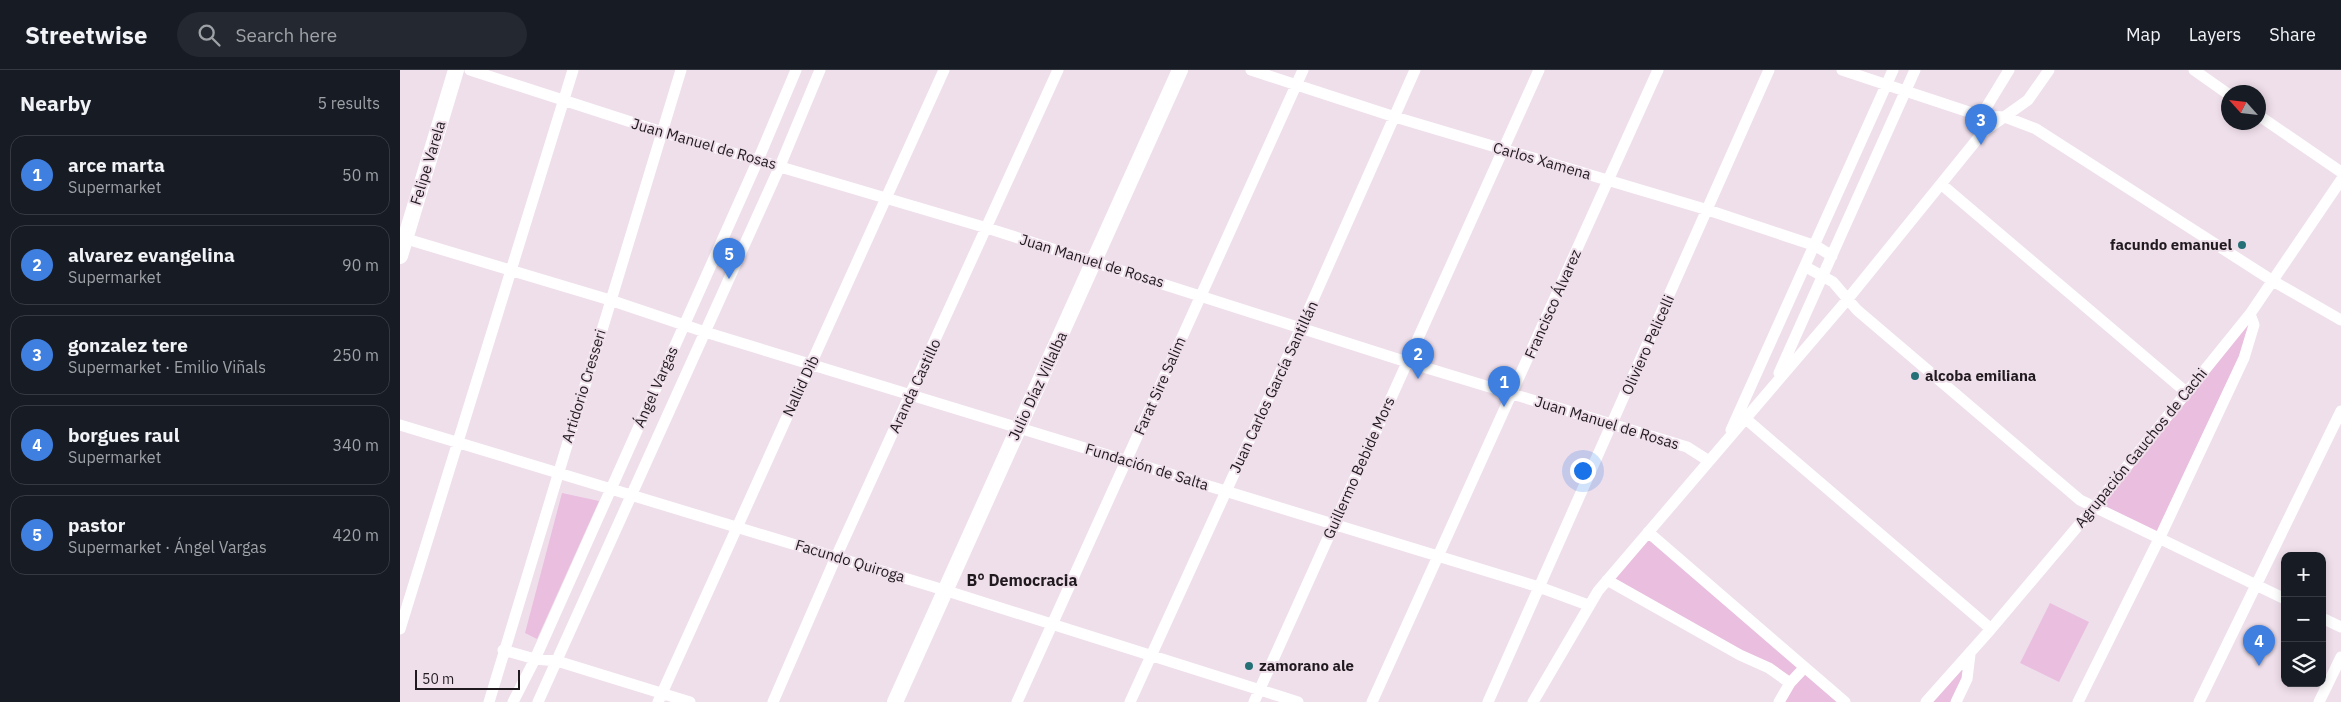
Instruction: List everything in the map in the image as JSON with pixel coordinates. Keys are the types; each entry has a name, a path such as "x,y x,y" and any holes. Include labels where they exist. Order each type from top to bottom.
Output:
{"street":[{"name":"Felipe Varela","path":"400,256 403,237 456,70"},
{"name":"Juan Manuel de Rosas","path":"470,70 662,132 987,228 1407,362 1687,447 1709,461"},
{"path":"400,629 573,70"},
{"name":"Artidorio Cresseri","path":"489,702 503,650 681,70"},
{"name":"Ángel Vargas","path":"513,702 535,659 683,324 758,160 796,70"},
{"name":"Ángel Vargas","path":"538,702 780,166 820,70"},
{"name":"Nallid Dib","path":"660,698 736,526 944,70"},
{"name":"Aranda Castillo","path":"773,702 836,557 1058,70"},
{"name":"Julio Díaz Villalba","path":"895,702 1180,70"},
{"name":"Carlos Xamena","path":"1251,70 1394,117 1708,210 1816,246 1832,256"},
{"name":"Farat Sire Salim","path":"1017,702 1303,70"},
{"name":"Juan Carlos García Santillán","path":"1130,702 1301,327 1415,70"},
{"name":"Guillermo Bebide Mors","path":"1254,702 1539,70"},
{"name":"Francisco Álvarez","path":"1372,702 1658,70"},
{"name":"Oliviero Pelicelli","path":"1488,702 1769,70"},
{"path":"1842,70 1981,116 2005,117 2036,129 2273,281 2341,320"},
{"path":"1726,443 1816,246 1893,70"},
{"path":"1773,386 1915,70"},
{"path":"1981,116 2009,70"},
{"path":"1534,702 1588,605 1607,580 1847,300 1983,132 2028,100 2049,70"},
{"path":"2194,70 2221,89"},
{"path":"2266,120 2341,172"},
{"name":"Agrupación Gauchos de Cachi","path":"1926,702 1991,630 2094,508 2250,314 2341,180"},
{"path":"1941,184 2186,392"},
{"name":"Fundación de Salta","path":"403,237 610,300 705,332 1334,524 1438,558 1539,587 1588,605"},
{"path":"1806,267 1833,282 1847,300 2080,500 2281,597"},
{"path":"2078,702 2160,537 2244,358 2254,325 2250,314"},
{"path":"2199,702 2341,411"},
{"path":"1746,419 1991,630"},
{"name":"Facundo Quiroga","path":"400,425 944,590 1298,702"},
{"path":"1648,532 1845,702"},
{"path":"1607,580 1740,655 1769,668 1790,683"},
{"path":"2326,620 2341,627"},
{"path":"503,650 535,659 558,661 660,698 690,702"},
{"path":"1956,702 1967,679 1970,654"},
{"path":"2319,702 2341,657"},
{"path":"1779,702 1790,683 1804,668"}],"shaded area":[{"path":"2250,314 2251,337 2160,537 2094,507"},
{"path":"562,493 599,501 537,639 525,633"},
{"path":"1648,532 1845,702 1779,702 1789,683 1607,580"},
{"path":"2050,603 2089,622 2059,682 2020,663"},
{"path":"1970,654 1956,702 1926,702"}],"place":[{"name":"gonzalez tere","path":"1981,145"},
{"name":"facundo emanuel","path":"2242,245"},
{"name":"pastor","path":"729,279"},
{"name":"alcoba emiliana","path":"1915,376"},
{"name":"alvarez evangelina","path":"1418,379"},
{"name":"arce marta","path":"1504,407"},
{"name":"zamorano ale","path":"1249,666"},
{"name":"borgues raul","path":"2259,666"}],"district":[{"name":"B° Democracia","path":"1022,580"}]}
